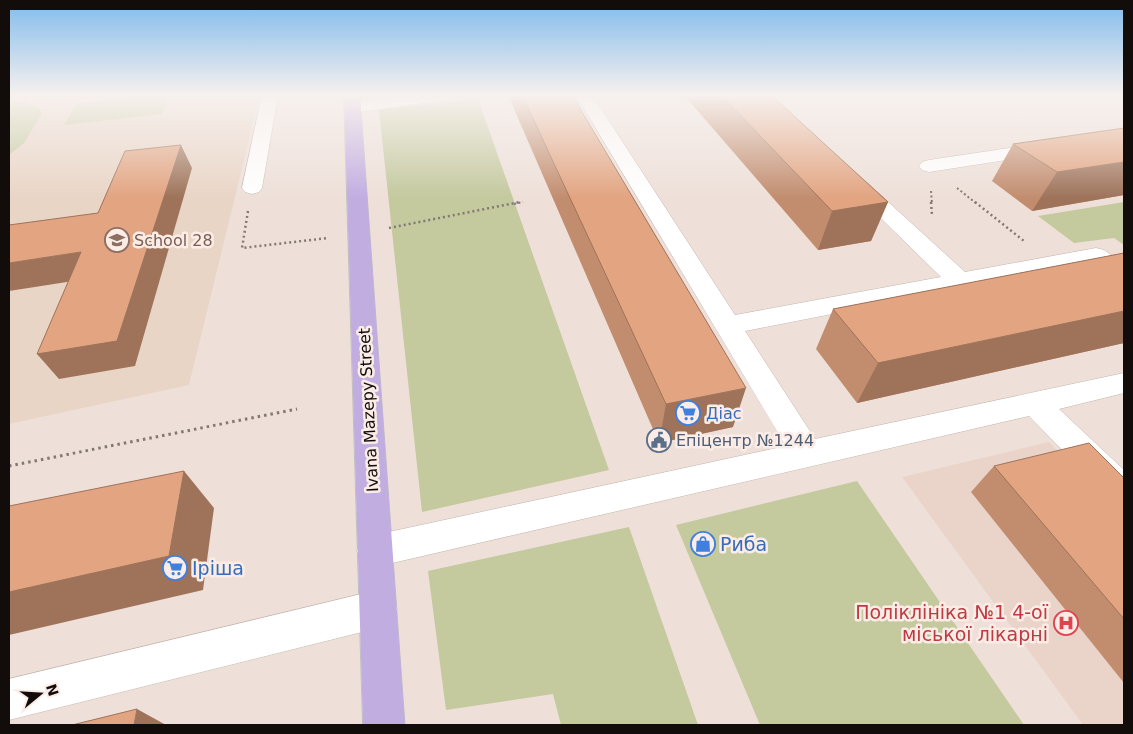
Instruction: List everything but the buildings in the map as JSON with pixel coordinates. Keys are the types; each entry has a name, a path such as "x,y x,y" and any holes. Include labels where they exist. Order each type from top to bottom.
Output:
{"main road":[{"name":"Ivana Mazepy Street","path":"354,129 384,725"}],"lane":[{"path":"252,188 263,129"},
{"path":"605,129 808,454"},
{"path":"929,166 1066,146"},
{"path":"846,174 960,281"},
{"path":"728,325 1096,255 1124,275"},
{"path":"376,551 1124,383"},
{"path":"1035,403 1124,491"},
{"path":"9,700 378,609"}],"path":[{"path":"929,166 932,220 930,253"},
{"path":"929,166 1052,263"},
{"path":"252,188 242,248 359,233 523,202"},
{"path":"9,466 297,409"}],"shaded area":[{"name":"School 28","path":"9,129 252,129 189,385 9,424"},
{"name":"Поліклініка №1 4-ої міської лікарні","path":"1049,442 1124,521 1124,725 1083,725 902,477"}],"green space":[{"path":"9,129 32,129 24,143 9,155"},
{"path":"381,129 489,129 609,470 422,512"},
{"path":"1124,202 1124,245 1114,238 1074,243 1038,216"},
{"path":"857,481 1024,725 760,725 676,525"},
{"path":"629,527 698,725 561,725 553,694 446,710 428,571"}],"place":[{"name":"School 28","path":"117,240"},
{"name":"Діас","path":"688,413"},
{"name":"Епіцентр №1244","path":"659,440"},
{"name":"Риба","path":"703,544"},
{"name":"Іріша","path":"175,568"},
{"name":"Поліклініка №1 4-ої міської лікарні","path":"1066,623"}]}
